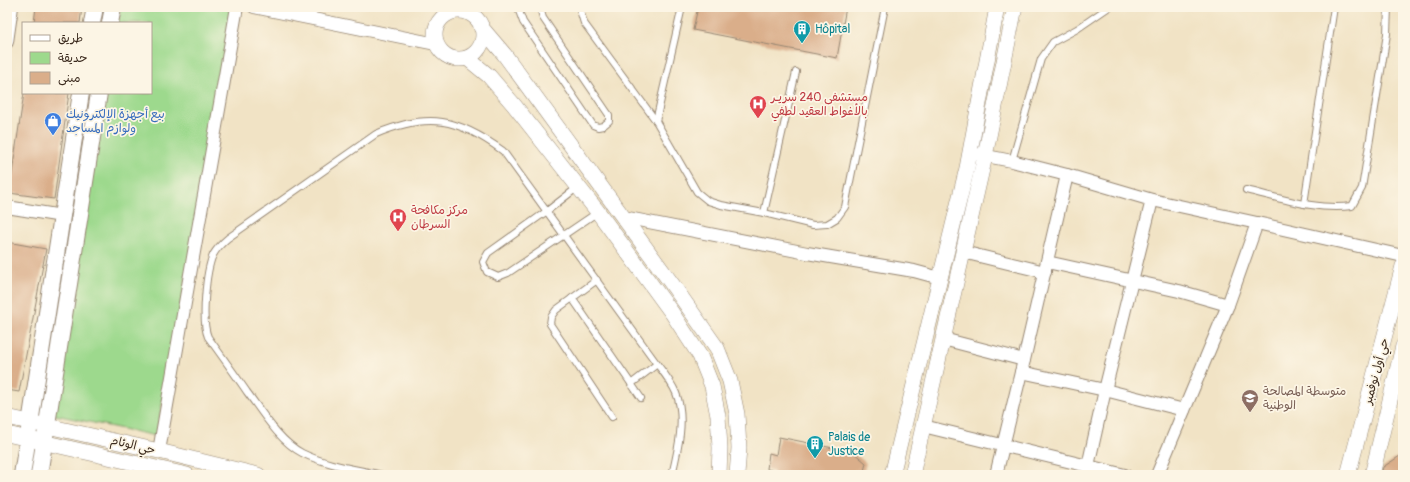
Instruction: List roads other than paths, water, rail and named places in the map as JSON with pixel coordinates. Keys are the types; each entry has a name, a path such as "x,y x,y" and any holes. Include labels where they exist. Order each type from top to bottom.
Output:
{"main road":[{"path":"92,22 94,7"},
{"path":"110,22 113,7"},
{"path":"22,475 81,94"},
{"path":"39,475 99,94"}],"street":[{"path":"7,42 12,7"},
{"path":"159,451 237,7"},
{"path":"254,7 436,44"},
{"path":"892,475 967,168 997,7"},
{"path":"912,475 942,339 986,156 1015,7"},
{"path":"474,16 483,34 479,49 474,54 467,58 452,59 445,56 436,44 434,36 439,14 444,16 458,11 474,16 504,54 717,348 730,381 737,414 739,448 737,475"},
{"path":"467,58 489,76 514,105 598,212 672,313 700,356 712,386 718,416 720,448 719,475"},
{"path":"969,153 1067,174 1152,200 1403,256"},
{"path":"996,475 1002,445 1023,366 1067,174"},
{"path":"1088,466 1105,390 1152,200"},
{"path":"7,207 62,216"},
{"path":"623,217 914,271 940,278"},
{"path":"1157,475 1228,305 1258,223"},
{"path":"963,252 1046,267 1132,280 1228,305"},
{"name":"حي أول نوفمبر","path":"1348,475 1403,266"},
{"path":"942,339 1023,366 1105,390 1184,410"},
{"name":"حي أول نوفمبر","path":"1372,475 1403,346"},
{"name":"حي الوئام","path":"7,417 258,475"},
{"path":"922,426 1125,475"},
{"name":"حي الوئام","path":"7,434 187,475"}],"lane":[{"path":"520,7 519,11 523,22 593,124 598,127 603,126 609,121 609,115 543,18 541,11 542,7"},
{"path":"579,7 584,23 656,121 697,192 708,201 721,205 813,224 827,224 837,218 845,207 885,7"},
{"path":"656,121 682,7"},
{"path":"1012,161 1041,59 1053,42 1077,30 1109,7"},
{"path":"1304,204 1334,7"},
{"path":"1246,190 1304,204 1339,208 1352,206 1362,188 1387,34 1388,7"},
{"path":"764,213 796,72"},
{"path":"382,475 321,460 301,452 292,446 276,430 206,332 206,292 213,255 218,246 228,238 376,134 394,127 430,121 447,122 478,134 504,151 563,235 658,364 675,391 678,402 679,430 672,475"},
{"path":"578,187 488,253 483,262 487,272 498,277 508,273 598,212"},
{"path":"597,280 556,310 550,317 550,324 612,417"},
{"path":"572,298 641,398"},
{"path":"631,384 658,364"}],"place":[{"name":"Hôpital","path":"802,44"},
{"name":"مستشفى 240 سريـر بالأغواط العقيد لطفي","path":"758,119"},
{"name":"بيع أجهزة الإلكترونيك ولوازم المساجد","path":"53,136"},
{"name":"مركز مكافحة السرطان","path":"398,232"},
{"name":"متوسطة المصالحة الوطنية","path":"1250,413"},
{"name":"Palais de Justice","path":"815,459"}]}
